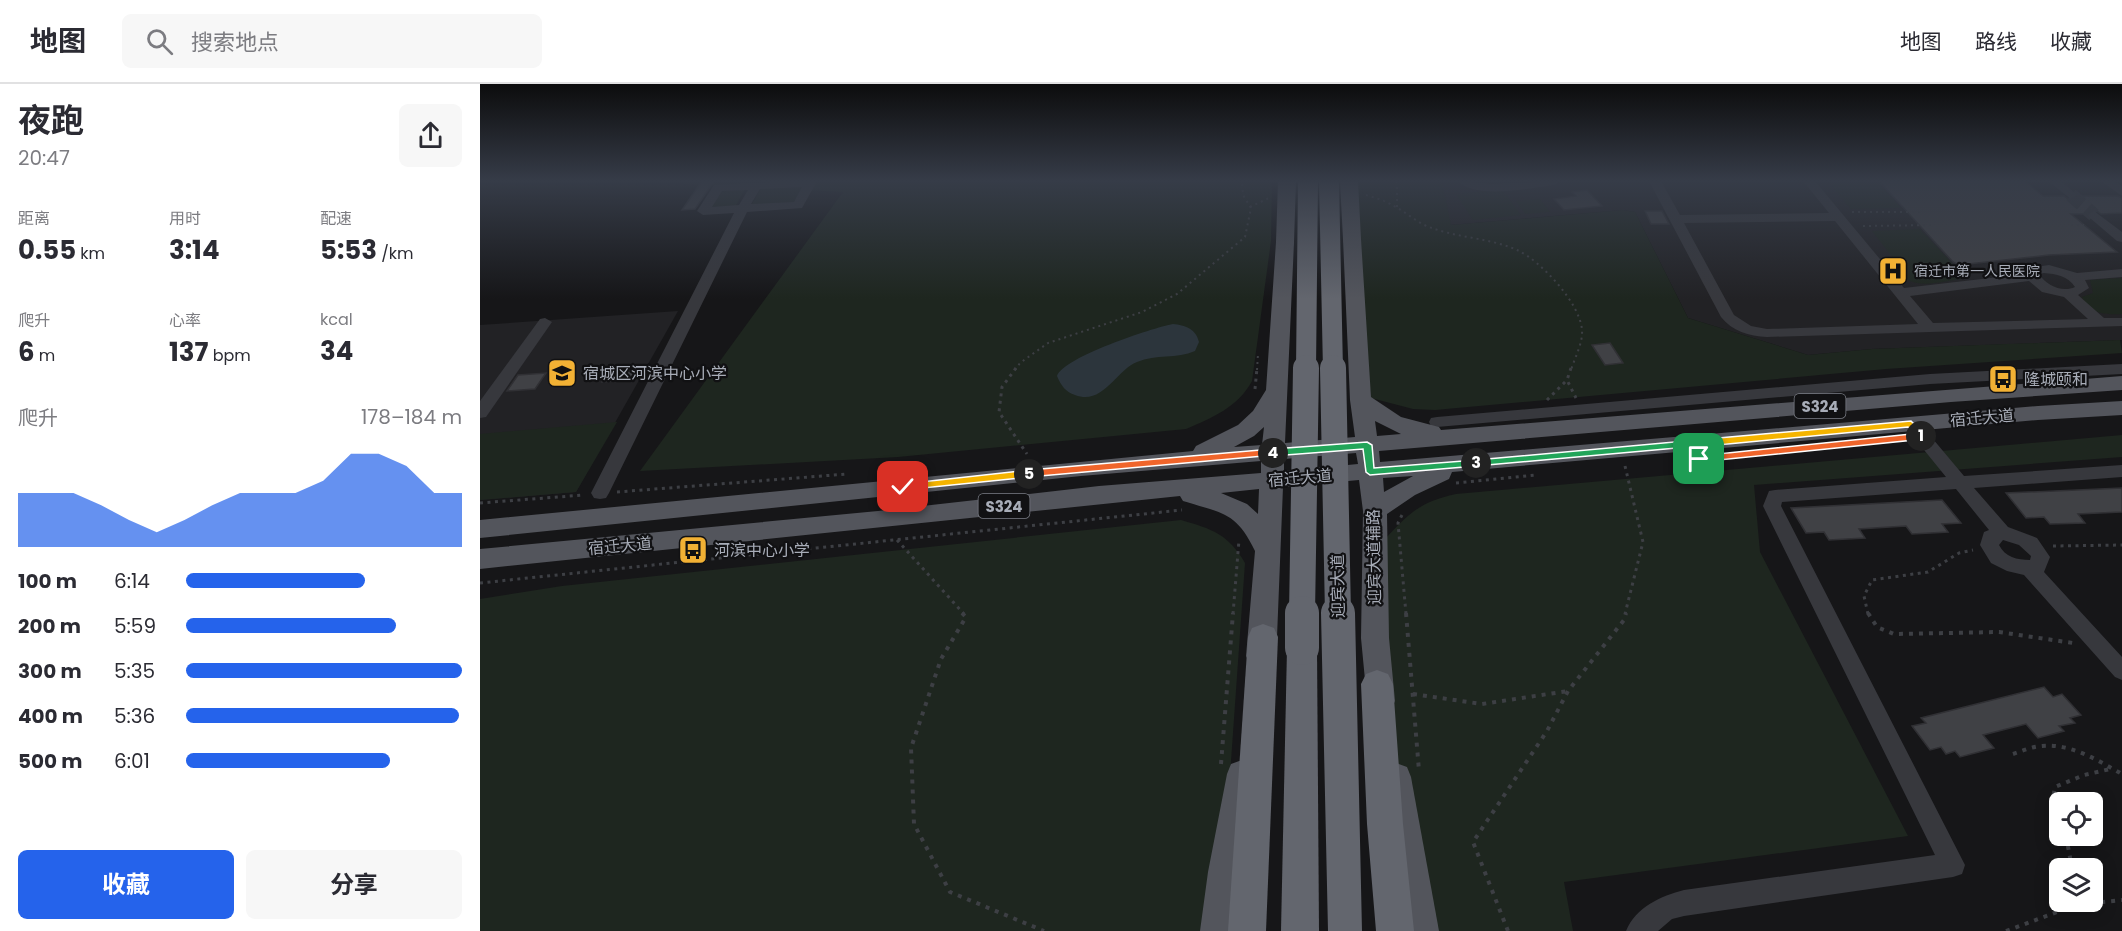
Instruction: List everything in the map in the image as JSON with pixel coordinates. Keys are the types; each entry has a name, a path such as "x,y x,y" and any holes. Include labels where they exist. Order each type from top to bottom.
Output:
{"highway":[{"path":"1315,221 1318,241"},
{"path":"1318,241 1322,221"},
{"name":"迎宾大道","path":"1299,931 1318,241"},
{"name":"迎宾大道","path":"1318,241 1345,931"},
{"path":"1237,925 1263,637"},
{"path":"1377,684 1385,824 1395,931"}],"main road":[{"name":"迎宾大道辅路","path":"1307,221 1318,241 1361,399 1375,511 1377,684 1409,846 1422,931"},
{"name":"迎宾大道辅路","path":"1263,637 1273,453 1266,391 1318,241 1329,221"},
{"name":"宿迁大道","path":"480,529 1145,463 1518,433 1951,394 2122,384"},
{"path":"1145,463 1198,453 1242,434 1259,421 1266,391"},
{"path":"1361,399 1381,418 1402,427 1426,431 1518,433"},
{"name":"宿迁大道","path":"480,559 867,522 1132,492 1370,472 1537,466 1911,424 2122,408"},
{"path":"1375,511 1392,497 1418,482 1442,473 1537,466"},
{"path":"1132,492 1208,497 1228,503 1242,513 1261,533 1268,551"}],"street":[{"path":"600,494 736,221"},
{"path":"1677,221 1728,317 1741,329 1767,333 2121,323"},
{"path":"1842,221 1929,328"},
{"path":"2102,221 2122,238"},
{"path":"1900,292 2032,277 2049,289 2067,293 2074,293 2082,288 2073,277 2059,271 2044,268 2033,271 2032,277"},
{"path":"2073,277 2122,273"},
{"path":"2067,293 2101,323"},
{"path":"480,414 545,322"},
{"path":"1437,422 1930,379 2122,369"},
{"path":"1911,424 2002,533"},
{"path":"1639,931 1665,908 1684,903 1953,865 1772,506 1775,496 2122,471"},
{"path":"2002,533 2019,536 2034,546 2042,557 2041,562 2038,566 2029,568 2007,563 1989,547 1991,537 2002,533"},
{"path":"2029,568 2122,671"}],"path":[{"path":"1027,454 999,412 1002,387 1020,363 1048,343 1142,312 1177,294 1245,237 1249,221"},
{"path":"1418,221 1430,228 1486,240 1516,250 1535,261 1553,279 1574,307 1582,327 1582,338 1567,380 1542,405"},
{"path":"1874,221 1934,225"},
{"path":"1259,349 1266,391"},
{"path":"1567,380 1578,402"},
{"path":"1449,484 1537,466"},
{"path":"1508,931 1473,842 1547,731 1568,691 1624,620 1643,542 1625,466 1614,467"},
{"path":"480,503 853,474"},
{"path":"1407,506 1398,523 1419,777"},
{"path":"480,583 1191,509"},
{"path":"1221,765 1238,564 1239,539 1234,531"},
{"path":"897,540 941,586 966,617 941,659 912,748 914,824 950,892 1044,931"},
{"path":"2034,546 2122,545"},
{"path":"1993,552 1965,551 1955,554 1932,571 1872,580 1864,596 1868,614 1876,627 1894,634 1999,632 2099,646"},
{"path":"1412,693 1482,704 1568,691"},
{"path":"2013,754 2040,746 2054,747 2085,754 2122,774"},
{"path":"2054,792 2055,786 2112,768"},
{"path":"2103,901 2122,900"},
{"path":"2006,931 2050,912"}],"shaded area":[{"path":"822,221 1271,221 1271,241 1252,381 1232,405 1215,416 1186,429 898,457 640,471"},
{"path":"1352,221 1450,221 1451,225 1502,221 1639,221 1688,318 1808,355 1872,349 2120,340 2122,353 1886,369 1435,410 1413,409 1371,398"},
{"name":"宿迁市第一人民医院","path":"1449,221 1502,221 1450,225"},
{"name":"宿迁市第一人民医院","path":"1639,221 2122,221 2122,340 1872,349 1808,355 1688,318"},
{"path":"1920,229 1964,276 1961,279 1930,284 1908,280 1902,276 1904,272 1872,231"},
{"path":"2122,278 2122,314 2099,312 2085,303 2082,297 2093,293 2090,280"},
{"name":"宿城区河滨中心小学","path":"678,311 576,492 480,500 480,325"},
{"path":"1173,324 1193,331 1199,342 1195,351 1137,362 1129,366 1109,386 1094,396 1085,397 1072,394 1064,388 1057,376 1063,368 1091,352 1129,337"},
{"path":"617,422 576,492 480,500 480,434"},
{"path":"2122,435 2122,457 1754,485 1760,552 1908,836 1564,882 1573,931 1399,931 1385,539 1416,510 1433,501 1456,494"},
{"path":"1181,520 1202,526 1218,534 1232,545 1245,563 1219,931 480,931 480,599 562,586"}],"building":[{"path":"1649,221 1667,221 1669,224 1651,224"},
{"path":"1915,221 2079,221 2117,252 2049,255 1959,265 1953,262"},
{"path":"1610,343 1623,363 1605,365 1592,345"},
{"path":"639,365 630,380 602,382 611,368"},
{"path":"546,373 535,389 507,391 518,375"},
{"path":"2122,488 2122,512 2078,514 2085,523 2050,524 2044,517 2026,518 2006,493"},
{"path":"1942,500 1961,523 1942,524 1948,532 1912,534 1906,526 1859,529 1865,538 1829,540 1824,532 1806,533 1791,508"},
{"path":"2044,687 2053,697 2062,694 2081,715 2070,718 2075,723 2059,726 2064,731 2038,738 2026,724 1983,735 1994,748 1960,757 1955,751 1946,754 1941,747 1930,750 1912,726 1926,723 1921,718"}],"place":[{"name":"宿迁市第一人民医院","path":"1893,271"},
{"name":"宿城区河滨中心小学","path":"562,373"},
{"name":"隆城颐和","path":"2003,379"},
{"name":"河滨中心小学","path":"693,550"}],"route":[{"path":"903,487 1081,468 1367,445 1370,472 1911,424 1922,437 1699,459"}]}
